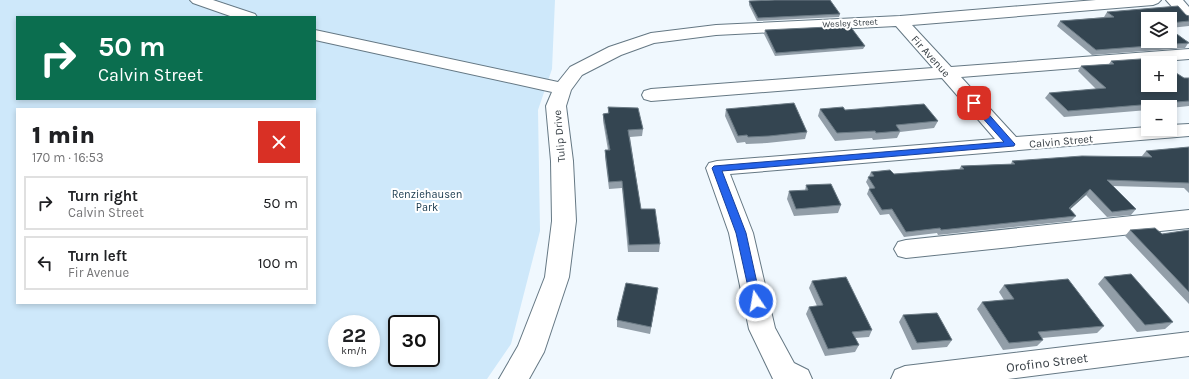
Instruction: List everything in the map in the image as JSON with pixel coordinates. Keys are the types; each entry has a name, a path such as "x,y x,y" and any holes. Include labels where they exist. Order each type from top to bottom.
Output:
{"street":[{"path":"198,0 246,16"},
{"name":"Wesley Street","path":"562,89 576,70 615,51 650,38 716,30 900,21 1153,0"},
{"path":"1174,0 1189,16"},
{"name":"Fir Avenue","path":"900,21 1011,144"},
{"path":"316,36 562,89"},
{"path":"651,95 1189,54"},
{"name":"Tulip Drive","path":"512,379 530,352 557,277 564,221 562,161 556,106 562,89"},
{"name":"Calvin Street","path":"798,379 784,372 762,329 741,233 717,168 1189,130"},
{"path":"906,249 1189,219"},
{"name":"Orofino Street","path":"905,379 1189,344"}],"green space":[{"name":"Renziehausen Park","path":"0,0 555,0 552,69 538,110 540,231 511,344 487,379 0,379"}],"building":[{"path":"830,0 840,14 758,18 749,1"},
{"path":"1178,6 1186,15 1189,16 1189,21 1177,22 1177,12 1141,12 1141,47 1096,50 1060,21 1114,17 1107,12"},
{"path":"850,26 865,46 776,53 765,30"},
{"path":"1177,34 1189,43 1177,44"},
{"path":"1141,59 1141,92 1177,92 1177,74 1184,78 1189,78 1189,101 1177,102 1177,100 1141,100 1141,105 1068,111 1049,93 1106,88 1081,66 1114,64 1111,61"},
{"path":"794,103 807,132 769,136 738,136 726,109"},
{"path":"924,104 938,121 896,125 900,131 876,133 875,131 837,133 820,109 843,107 845,110"},
{"path":"608,107 638,108 643,129 628,130 641,209 655,209 660,244 629,245 622,181 609,182 605,150 610,150 603,114 609,113"},
{"path":"1189,147 1189,183 1107,180 1136,209 1112,212 1090,189 1069,208 1076,216 941,230 940,228 906,232 892,209 882,210 869,189 875,188 868,177 874,176 871,172 890,170 894,174 964,169 961,166 1015,164 1012,161 1082,156 1152,157 1146,151"},
{"path":"831,184 841,205 796,209 789,191 808,190 806,185"},
{"path":"1155,228 1162,234 1189,230 1189,292 1130,230"},
{"path":"1131,274 1173,322 1145,325 1104,277"},
{"path":"846,277 872,330 852,332 859,345 828,349 809,307 823,305 812,281"},
{"path":"1068,279 1104,326 1038,332 1043,340 1009,343 982,302 1014,299 1004,285"},
{"path":"626,283 658,288 651,327 617,320"},
{"path":"937,313 952,340 917,343 903,315"}],"route":[{"path":"756,301 741,233 717,168 1011,144 974,103"}]}
